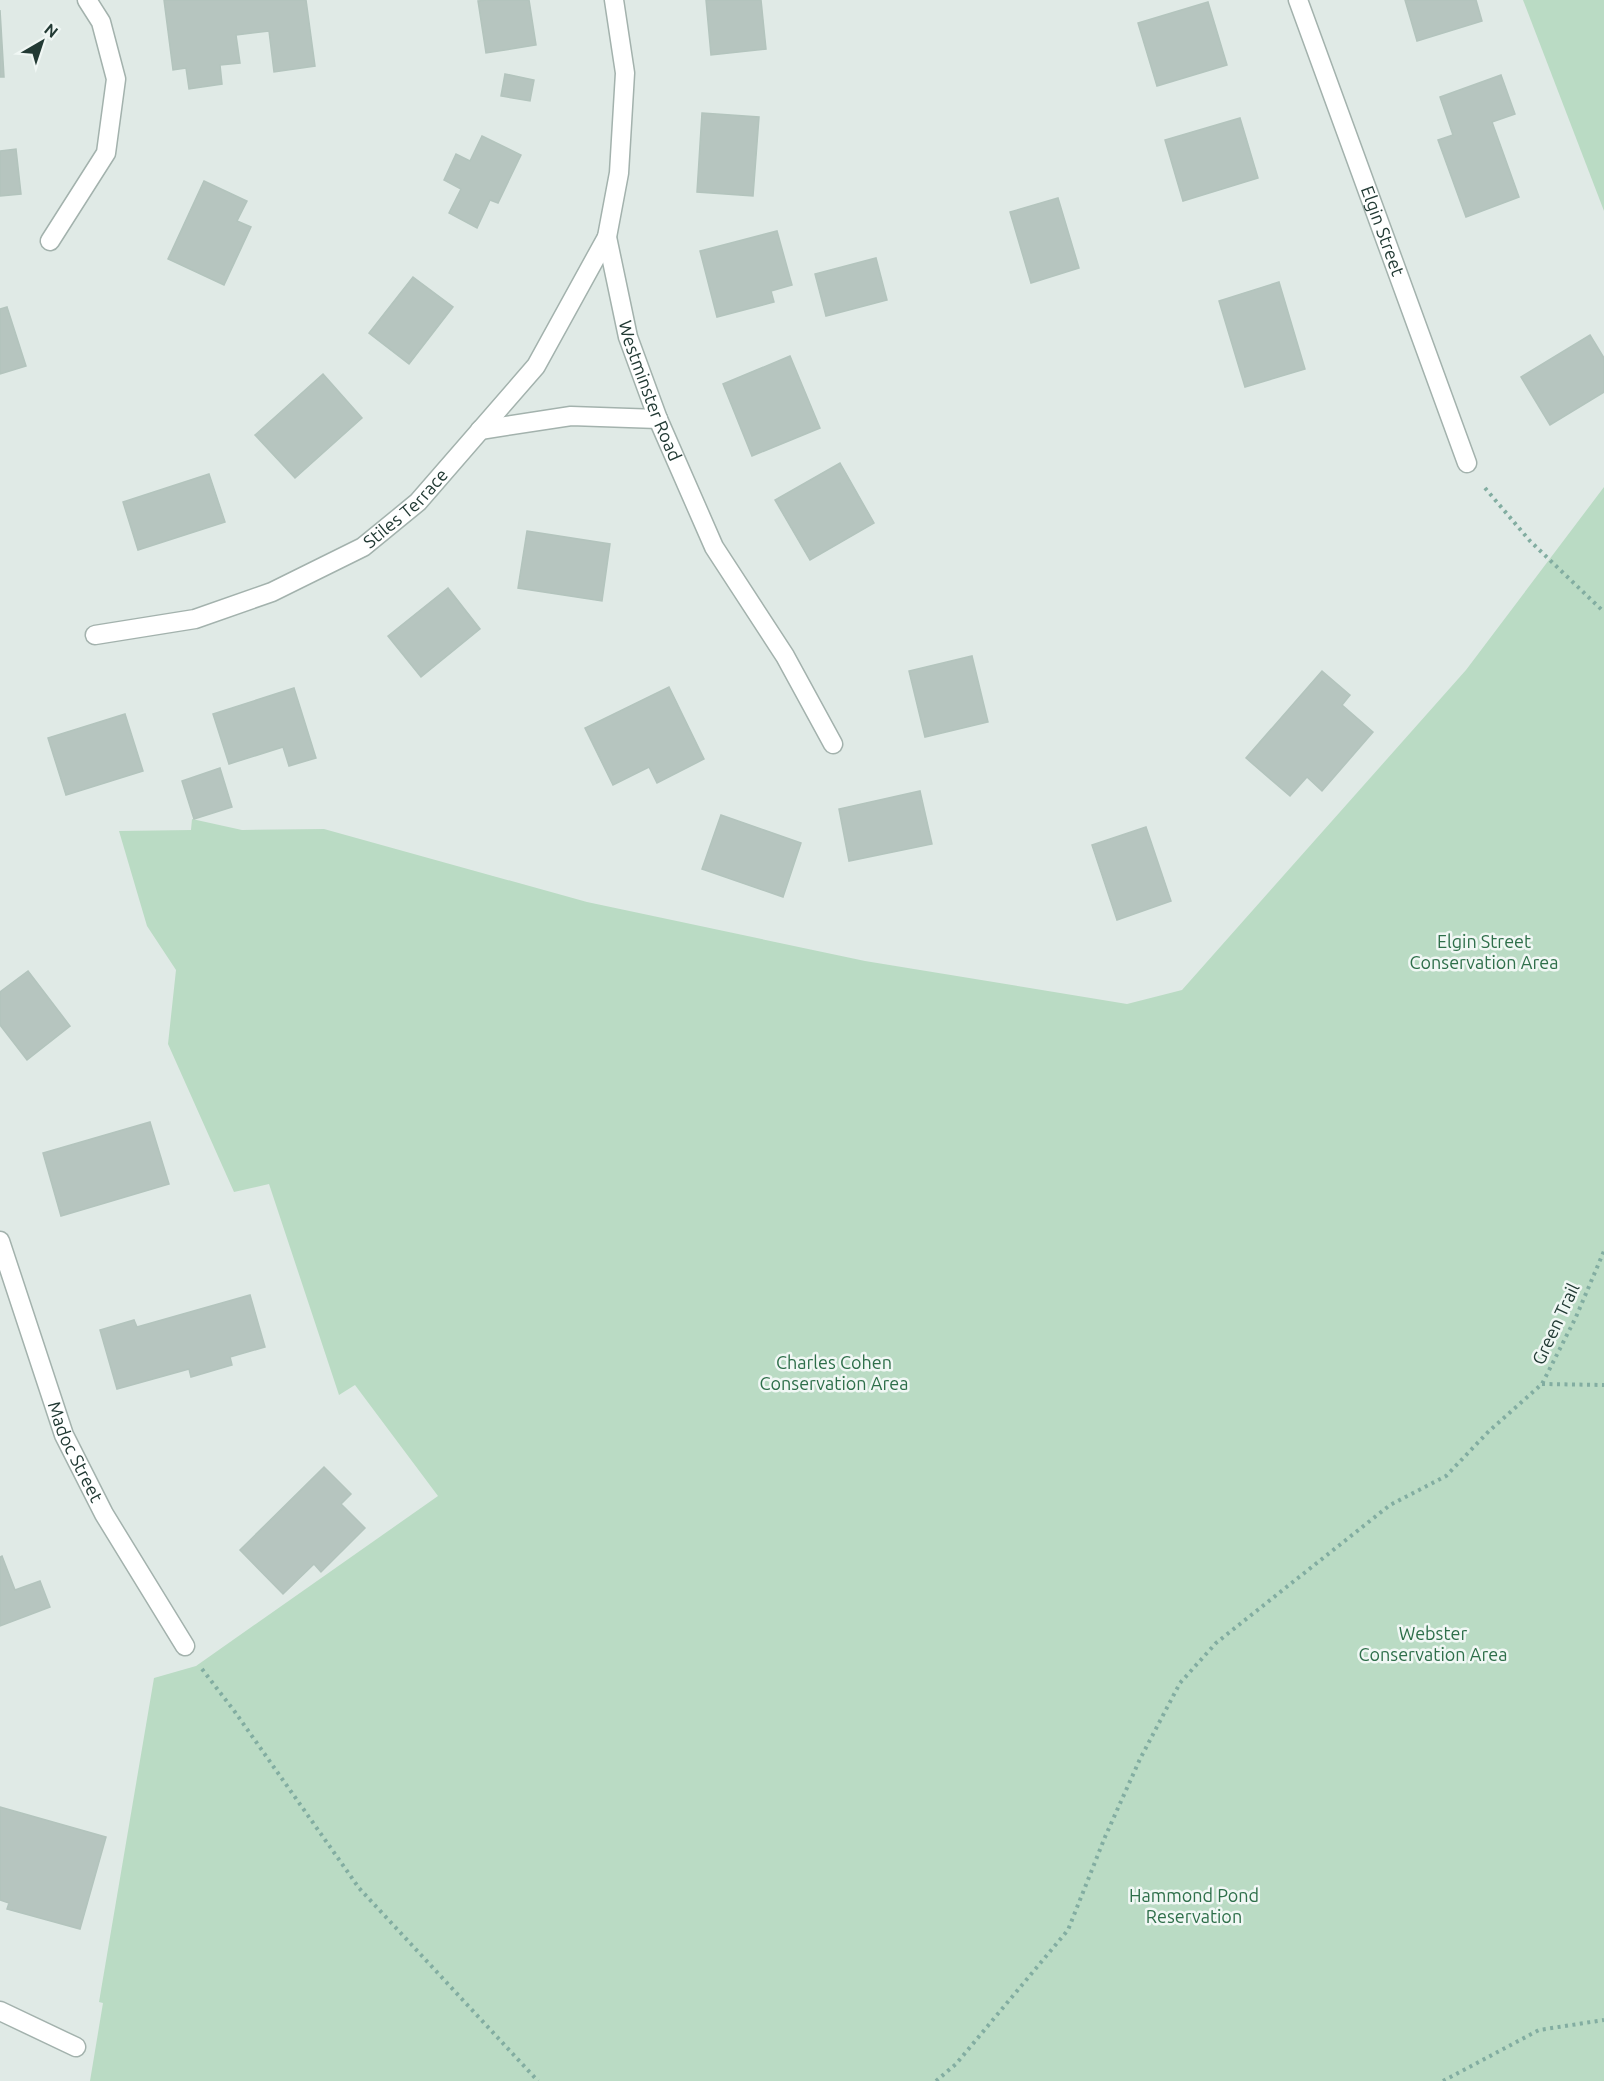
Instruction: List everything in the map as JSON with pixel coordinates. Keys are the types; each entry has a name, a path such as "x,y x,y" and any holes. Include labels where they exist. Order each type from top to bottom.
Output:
{"street":[{"path":"50,241 106,153 116,79 101,21 87,0"},
{"name":"Westminster Road","path":"614,0 626,73 619,174 607,237 628,337 658,419 714,547 785,656 833,744"},
{"name":"Elgin Street","path":"1298,0 1467,463"},
{"name":"Stiles Terrace","path":"95,635 195,619 272,592 363,547 418,502 536,366 607,237"},
{"path":"480,430 571,416 658,419"},
{"name":"Madoc Street","path":"0,1241 64,1435 104,1514 185,1646"},
{"path":"0,2011 75,2047"}],"path":[{"path":"1467,463 1530,541 1604,612"},
{"name":"Green Trail","path":"1604,1251 1576,1317 1542,1384 1604,1385"},
{"path":"936,2081 956,2064 1068,1930 1135,1768 1180,1683 1216,1643 1390,1505 1446,1476 1489,1431 1542,1384"},
{"path":"185,1646 359,1888 538,2081"},
{"path":"1443,2081 1539,2030 1604,2020"}],"green space":[{"path":"1523,0 1604,0 1604,211"},
{"name":"Charles Cohen Conservation Area","path":"1604,487 1604,2081 90,2081 103,2003 99,2002 154,1678 196,1666 438,1496 355,1385 339,1395 269,1184 234,1192 168,1044 176,970 147,926 119,831 191,830 192,819 242,830 324,829 587,902 865,961 1127,1004 1182,990 1466,670"}],"building":[{"path":"164,0 306,0 315,66 274,72 269,31 236,35 240,63 220,65 222,84 189,89 186,68 173,70"},
{"path":"529,0 536,45 486,53 478,1"},
{"path":"706,0 761,0 766,49 711,55"},
{"path":"1405,0 1476,0 1482,21 1417,41"},
{"path":"1208,2 1227,65 1157,86 1138,23"},
{"path":"0,10 4,77 0,77"},
{"path":"505,74 534,80 530,101 501,96"},
{"path":"1501,75 1515,114 1492,122 1519,197 1466,217 1438,140 1453,135 1440,97"},
{"path":"702,113 759,117 753,196 697,192"},
{"path":"1240,118 1258,178 1183,201 1165,140"},
{"path":"482,136 521,155 498,203 490,200 477,228 449,213 461,189 444,180 456,154 470,161"},
{"path":"16,149 21,194 0,196 0,151"},
{"path":"204,181 247,201 237,221 251,227 224,285 168,259"},
{"path":"1058,198 1079,268 1031,283 1010,212"},
{"path":"777,231 792,285 771,291 774,302 717,317 700,251"},
{"path":"876,258 887,300 826,316 815,274"},
{"path":"413,277 453,307 409,364 369,333"},
{"path":"1279,282 1305,369 1245,387 1219,301"},
{"path":"7,307 26,366 0,374 0,309"},
{"path":"1590,335 1604,358 1604,392 1550,425 1521,377"},
{"path":"790,356 820,428 752,456 723,384"},
{"path":"323,374 362,418 295,478 255,435"},
{"path":"840,463 874,523 810,560 775,500"},
{"path":"209,474 225,522 138,550 123,502"},
{"path":"527,531 610,544 602,601 518,588"},
{"path":"448,588 480,629 421,677 388,636"},
{"path":"972,656 988,722 925,737 909,671"},
{"path":"1322,671 1350,695 1342,705 1373,732 1322,791 1307,777 1290,796 1246,758"},
{"path":"669,687 704,759 657,783 649,767 613,785 585,728"},
{"path":"294,688 316,758 289,766 283,747 229,764 213,714"},
{"path":"125,714 143,771 66,795 48,738"},
{"path":"220,768 232,807 194,819 182,781"},
{"path":"920,791 932,844 849,861 839,809"},
{"path":"721,815 801,843 783,897 702,869"},
{"path":"1146,827 1171,901 1117,920 1092,845"},
{"path":"28,971 70,1026 27,1060 0,1025 0,992"},
{"path":"150,1122 169,1184 61,1216 43,1153"},
{"path":"250,1295 265,1347 230,1357 232,1365 191,1377 189,1369 117,1389 100,1330 134,1320 137,1327"},
{"path":"324,1467 351,1494 341,1504 365,1528 321,1572 314,1564 283,1594 240,1550"},
{"path":"2,1556 15,1590 40,1581 50,1607 0,1626 0,1557"},
{"path":"0,1807 106,1837 80,1929 7,1909 9,1903 0,1900"}],"park label":[{"name":"Elgin Street Conservation Area","path":"1484,952"},
{"name":"Webster Conservation Area","path":"1433,1644"},
{"name":"Hammond Pond Reservation","path":"1194,1906"}]}
